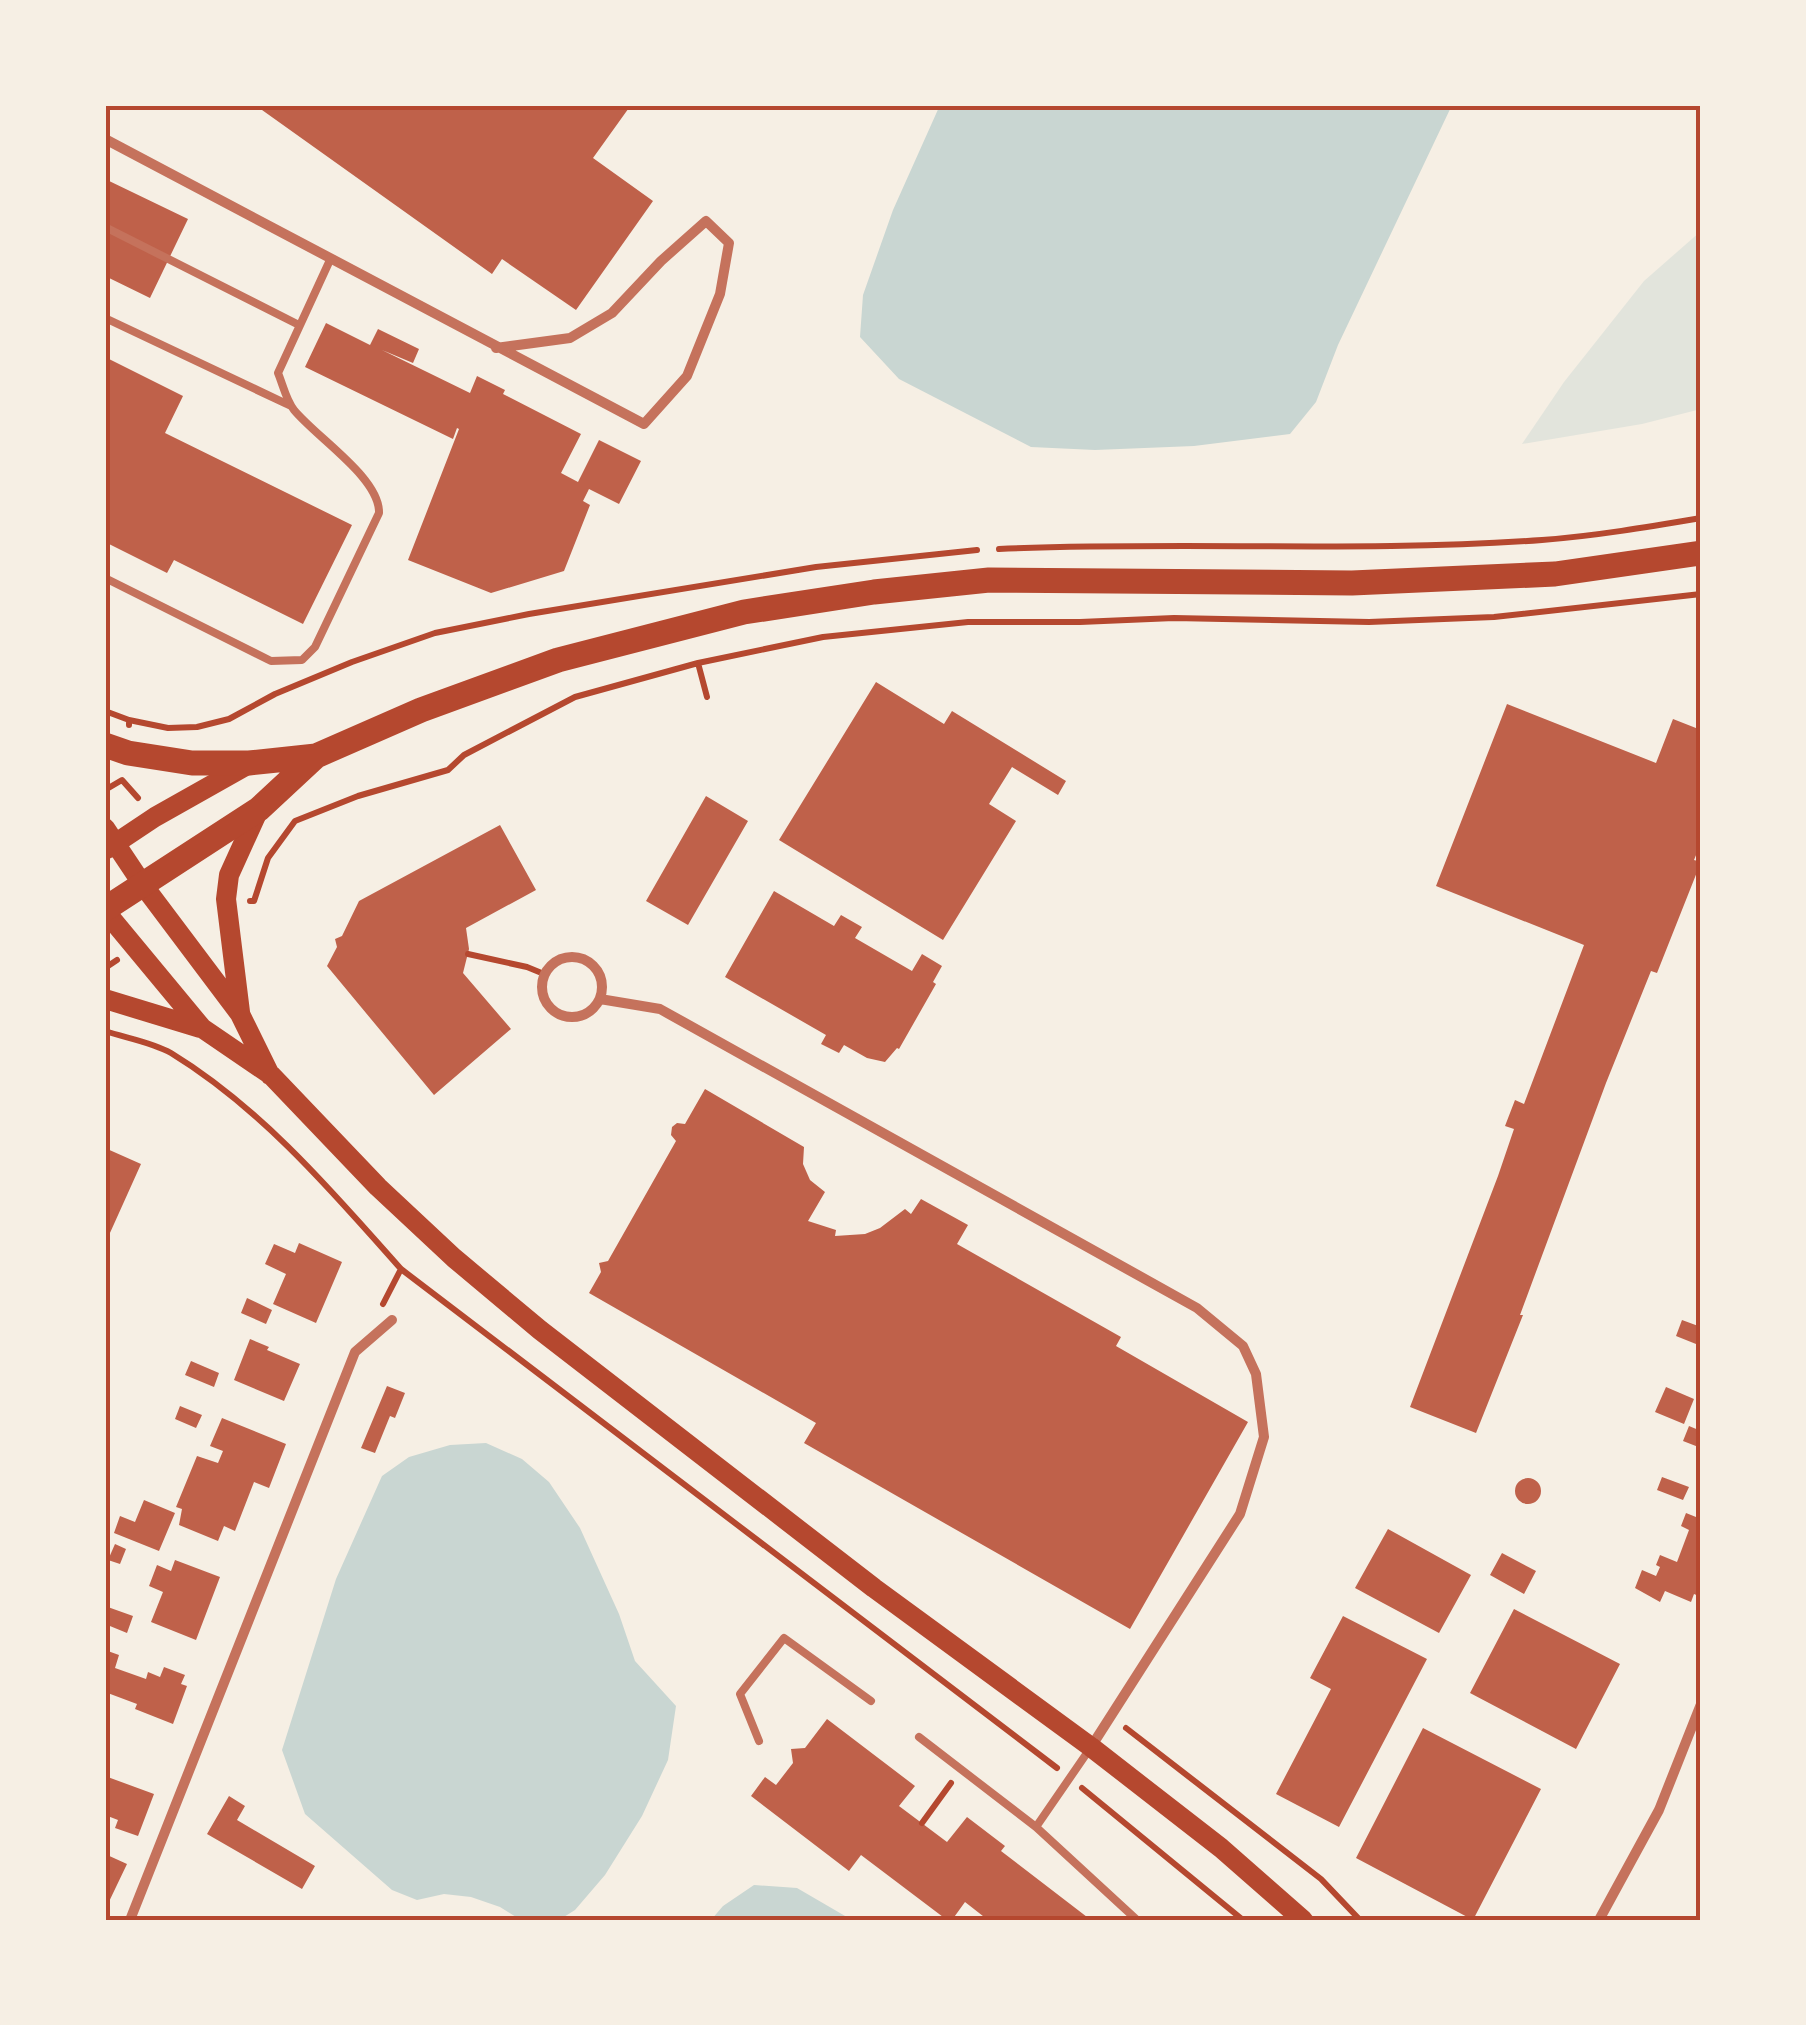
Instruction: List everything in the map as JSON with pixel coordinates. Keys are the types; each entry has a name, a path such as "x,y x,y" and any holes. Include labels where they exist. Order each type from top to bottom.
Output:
{"main road":[{"path":"105,745 128,753 192,762 249,763 316,756 421,710 558,660 744,612 874,592 989,580 1352,584 1555,574 1701,553"},
{"path":"316,756 259,809 105,910 202,1028 270,1075 454,1258 540,1330 859,1576 1092,1747 1220,1848 1303,1920"},
{"path":"249,763 108,840 240,1014 270,1075"},
{"path":"240,1014 226,899 229,874 259,809"},
{"path":"105,999 202,1028"}],"street":[{"path":"105,140 496,348 644,424 688,376 720,294 728,243 706,221 660,261 612,312 570,338 496,348"},
{"path":"580,958 598,972 600,999 582,1015 554,1012 542,995 544,974 558,960 580,958"},
{"path":"600,999 660,1009 1197,1308 1243,1346 1256,1374 1264,1437 1240,1514 1092,1747"},
{"path":"130,1920 354,1352 392,1320"},
{"path":"1599,1920 1659,1810 1701,1704"}],"lane":[{"path":"105,227 299,325"},
{"path":"290,406 278,373 330,260"},
{"path":"105,318 290,406 366,479 379,500 378,513 316,647 302,660 271,661 105,578"},
{"path":"759,1741 740,1694 784,1638 872,1701"},
{"path":"918,1738 1036,1827 1136,1920"},
{"path":"1036,1827 1092,1747"}],"path":[{"path":"226,899 254,901 268,858 295,822 358,796 448,770 464,755 575,698 698,664 822,637 968,622 1174,618 1386,622 1494,617 1701,594"},
{"path":"130,720 168,728 197,728 229,719 275,694 369,656 436,633 529,614"},
{"path":"698,664 707,697"},
{"path":"468,954 544,974"},
{"path":"105,1031 168,1051 248,1112 324,1182 400,1270 1070,1778 1244,1920"},
{"path":"392,1320 383,1305 400,1270"},
{"path":"1112,1717 1321,1880 1360,1920"},
{"path":"922,1823 960,1770"}],"shaded area":[{"path":"940,105 1452,105 1338,345 1316,402 1290,434 1194,446 1095,450 1031,447 899,379 860,337 863,295 893,210"},
{"path":"1701,231 1701,409 1642,424 1522,444 1564,382 1644,281"},
{"path":"486,1443 522,1459 549,1482 580,1528 619,1614 635,1661 676,1706 668,1760 642,1816 605,1875 575,1910 559,1920 521,1920 500,1907 471,1897 444,1894 417,1900 392,1890 305,1814 282,1750 336,1579 382,1476 409,1457 450,1445"},
{"path":"754,1885 797,1888 852,1920 711,1920 723,1906"}],"building":[{"path":"255,105 631,105 593,158 653,201 576,310 502,259 492,274"},
{"path":"105,179 188,219 150,298 105,276"},
{"path":"326,323 370,345 378,329 419,349 413,363 382,350 470,393 477,376 505,390 503,394 581,434 561,473 578,482 599,440 641,461 619,504 589,489 583,501 590,505 564,571 491,593 408,560 459,429 453,439 305,367"},
{"path":"105,357 183,396 165,433 352,525 303,624 174,560 167,573 105,542"},
{"path":"876,682 944,724 952,711 1066,781 1058,795 1012,767 989,804 1016,821 943,940 779,840"},
{"path":"1507,704 1656,763 1673,719 1701,730 1701,843 1694,860 1701,862 1657,973 1651,971 1606,1083 1476,1433 1410,1407 1514,1129 1505,1126 1515,1100 1524,1104 1584,945 1436,886"},
{"path":"706,796 748,821 688,925 646,901"},
{"path":"500,825 536,890 466,928 469,949 463,973 511,1029 434,1095 327,966 337,947 335,939 342,936 359,901"},
{"path":"774,891 834,926 841,915 862,927 855,938 912,971 922,954 942,966 899,1049 885,1062 867,1058 844,1045 839,1053 821,1044 826,1035 725,977"},
{"path":"705,1089 804,1147 803,1164 810,1180 825,1192 808,1221 836,1230 835,1236 865,1234 905,1209 911,1214 921,1199 968,1225 957,1244 1121,1337 1116,1346 1248,1422 1130,1629 804,1443 816,1423 589,1293 601,1272 599,1263 608,1261 676,1141 671,1135 672,1127 685,1124"},
{"path":"105,1148 141,1164 105,1244"},
{"path":"299,1243 342,1262 316,1323 273,1304 286,1274 265,1264 274,1244 295,1253"},
{"path":"247,1298 272,1310 266,1324 241,1313"},
{"path":"1682,1320 1701,1327 1701,1346 1676,1336"},
{"path":"250,1339 300,1364 284,1401 234,1380"},
{"path":"191,1361 219,1373 214,1387 185,1375"},
{"path":"387,1386 405,1393 395,1418 390,1416 375,1453 361,1448"},
{"path":"1666,1387 1694,1399 1684,1424 1655,1412"},
{"path":"180,1406 202,1415 196,1428 175,1419"},
{"path":"222,1418 286,1444 269,1488 254,1482 235,1531 224,1526 218,1541 179,1525 182,1509 176,1507 197,1456 218,1463 223,1451 210,1446"},
{"path":"1689,1426 1701,1431 1701,1448 1683,1441"},
{"path":"1662,1477 1689,1487 1683,1500 1657,1490"},
{"path":"1528,1478 1537,1482 1541,1491 1537,1500 1528,1504 1519,1500 1515,1491 1519,1482"},
{"path":"144,1500 175,1513 159,1551 114,1533 120,1516 135,1522"},
{"path":"1686,1513 1701,1519 1701,1597 1694,1594 1691,1602 1665,1591 1660,1602 1635,1588 1642,1570 1656,1576 1660,1555 1677,1562 1689,1530 1681,1526"},
{"path":"1388,1529 1471,1575 1439,1633 1355,1588"},
{"path":"115,1544 126,1549 120,1564 108,1560"},
{"path":"1502,1553 1536,1571 1524,1594 1490,1575"},
{"path":"175,1560 220,1577 196,1640 151,1622 163,1592 149,1586 157,1565 171,1571"},
{"path":"105,1606 133,1616 127,1633 105,1624"},
{"path":"1514,1609 1620,1664 1576,1749 1470,1693"},
{"path":"1343,1616 1427,1659 1339,1827 1276,1794 1331,1689 1310,1678"},
{"path":"105,1650 119,1655 115,1668 146,1679 148,1672 160,1677 164,1667 185,1675 181,1684 187,1686 173,1724 105,1692"},
{"path":"827,1719 915,1786 899,1806 947,1842 967,1817 1005,1846 1001,1851 1087,1917 1085,1920 988,1920 965,1902 952,1920 947,1920 861,1855 849,1871 751,1796 765,1777 776,1785 793,1763 791,1749 805,1748"},
{"path":"1423,1728 1541,1789 1473,1920 1356,1858"},
{"path":"105,1776 154,1794 138,1836 115,1828 118,1820 105,1815"},
{"path":"229,1796 245,1806 237,1820 315,1866 302,1889 207,1834"},
{"path":"105,1854 127,1864 105,1910"}]}
